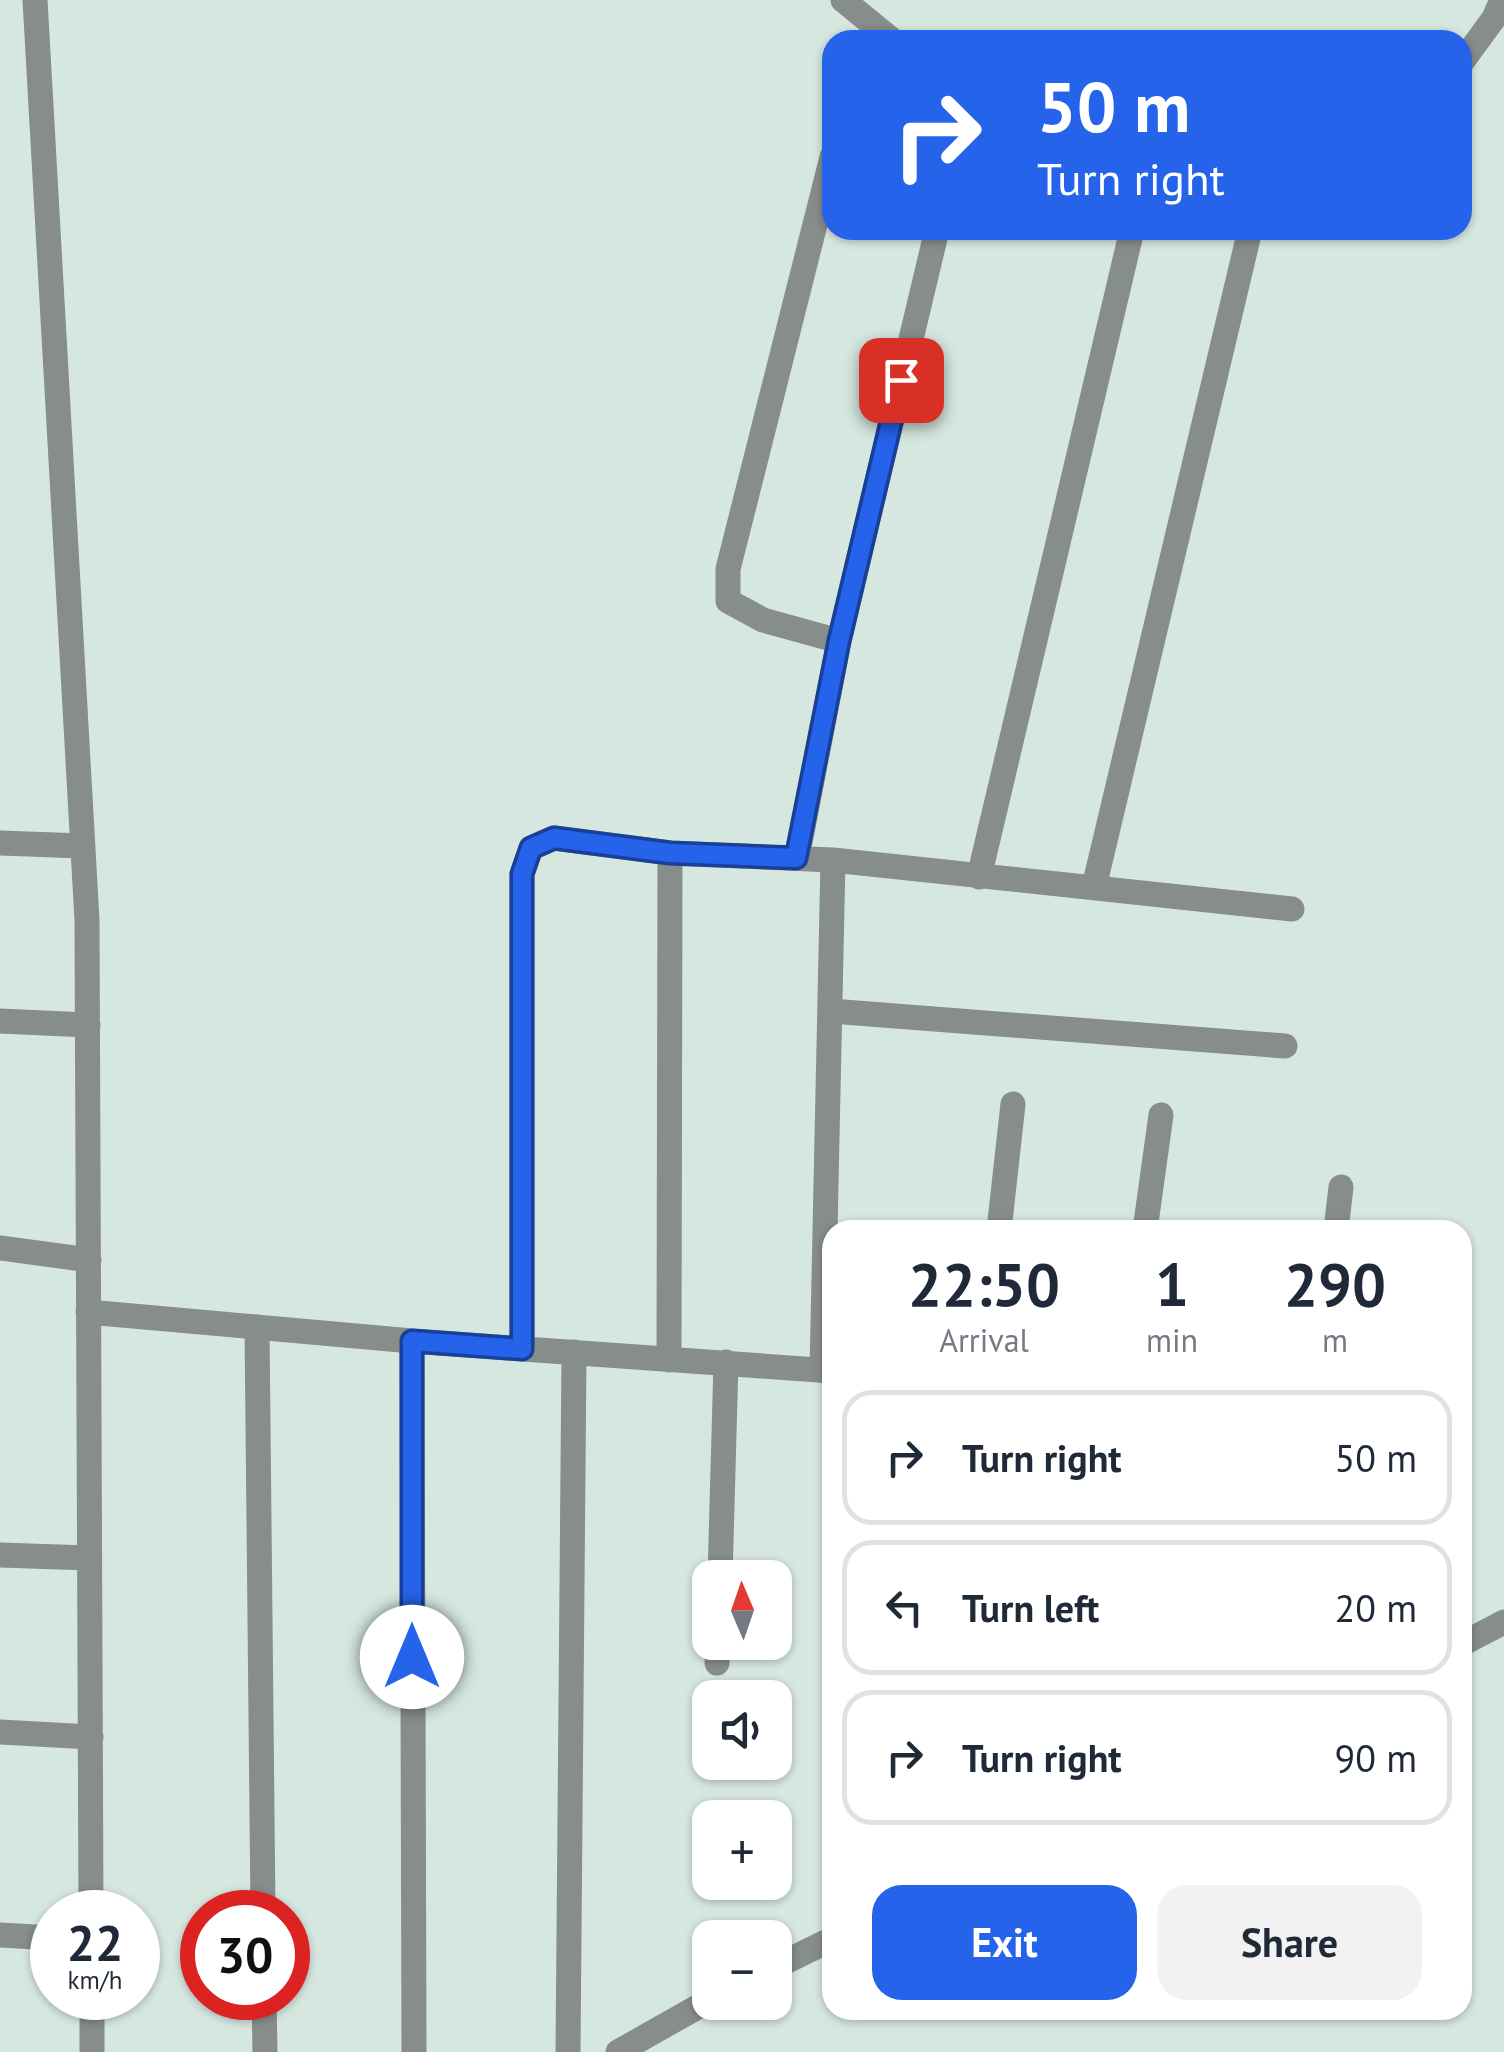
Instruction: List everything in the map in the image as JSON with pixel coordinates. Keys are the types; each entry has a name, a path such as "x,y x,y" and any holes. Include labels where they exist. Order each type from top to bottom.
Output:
{"street":[{"path":"35,0 88,920 91,1890"},
{"path":"843,0 865,30"},
{"path":"1472,48 1502,0"},
{"path":"822,197 728,569 728,601 763,620 839,641"},
{"path":"796,858 839,641 935,240"},
{"path":"979,876 1130,240"},
{"path":"1094,887 1248,240"},
{"path":"522,1349 522,874 531,848 554,838 670,853 833,860 1292,909"},
{"path":"0,843 83,846"},
{"path":"669,1360 670,853"},
{"path":"829,1220 833,860"},
{"path":"831,1011 1286,1046"},
{"path":"0,1021 88,1025"},
{"path":"1001,1220 1013,1104"},
{"path":"1146,1220 1161,1114"},
{"path":"1337,1220 1341,1187"},
{"path":"0,1248 88,1260"},
{"path":"88,1312 412,1341 822,1371"},
{"path":"257,1327 263,1890"},
{"path":"412,1341 414,2052"},
{"path":"568,2052 574,1352"},
{"path":"720,1560 726,1362"},
{"path":"0,1555 90,1558"},
{"path":"1472,1639 1504,1622"},
{"path":"0,1732 90,1737"},
{"path":"0,1934 30,1936"},
{"path":"792,1959 822,1944"},
{"path":"618,2052 692,2010"},
{"path":"92,2020 92,2052"},
{"path":"264,2020 265,2052"}],"route":[{"path":"412,1657 412,1341 522,1349 522,874 531,848 554,838 670,853 796,858 839,641 901,380"}]}
